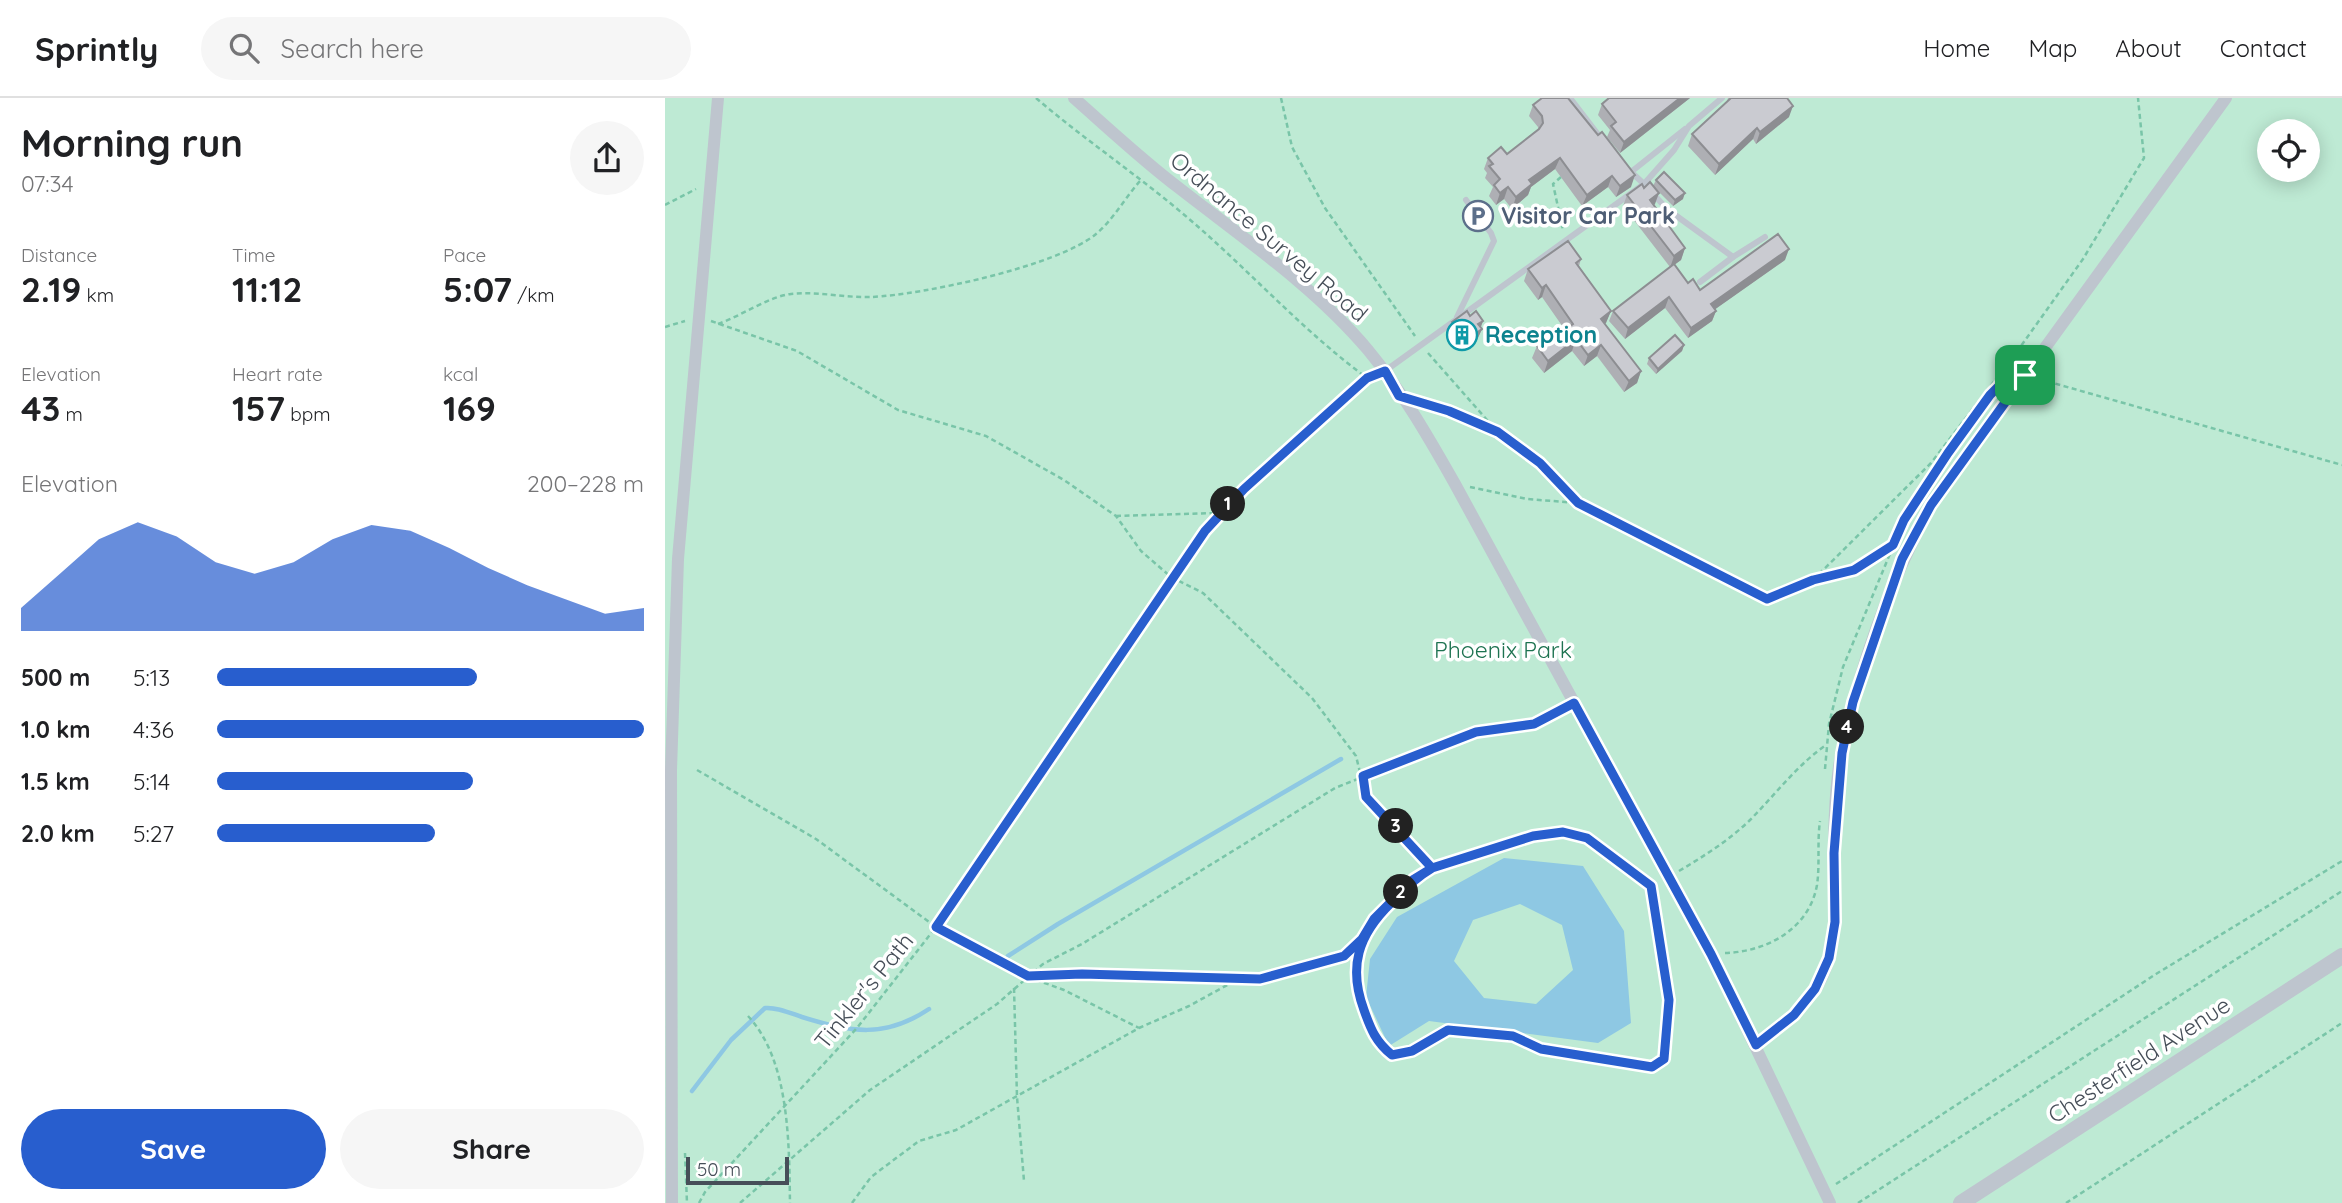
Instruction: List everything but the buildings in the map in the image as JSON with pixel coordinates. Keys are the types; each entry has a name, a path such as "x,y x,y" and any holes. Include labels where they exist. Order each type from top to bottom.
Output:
{"street":[{"path":"672,1203 671,770 678,559 718,98"},
{"name":"Ordnance Survey Road","path":"1074,98 1175,185 1316,298 1367,348 1385,371 1399,396 1425,431 1455,484 1711,954 1828,1197"},
{"path":"1756,1045 1794,1015 1815,989 1829,958 1835,922 1834,853 1842,753 1853,702 1902,559 1931,505 2226,98"},
{"name":"Chesterfield Avenue","path":"1961,1203 2342,956"}],"lane":[{"path":"1570,98 1613,153"},
{"path":"1631,172 1722,98"},
{"path":"1385,371 1644,184 1674,150 1689,126"},
{"path":"1621,164 1667,209 1733,257"},
{"path":"1457,318 1493,242 1491,233 1466,200"},
{"path":"1700,282 1765,237"}],"path":[{"path":"1036,98 1186,216 1269,290 1332,353 1367,378"},
{"path":"1281,98 1292,147 1325,208 1421,344 1498,432 1540,463 1578,503 1767,599 1813,580 1854,570 1893,545"},
{"path":"1813,580 1931,463 2016,354 2083,259 2144,158 2138,98"},
{"path":"1561,177 1553,184 1565,240"},
{"path":"718,324 745,315 770,299 789,294 870,297 914,293 964,284 1026,264 1072,248 1095,235 1140,181"},
{"path":"665,205 710,182"},
{"path":"665,327 697,316 797,351 898,410 986,436 1063,480 1116,516 1140,551 1171,577 1203,593 1312,698 1356,755 1366,797 1432,868"},
{"name":"Tinkler's Path","path":"699,1203 705,1192 857,1028 936,927 1171,577 1220,513 1367,378 1385,371"},
{"path":"2025,375 2342,464"},
{"path":"1824,779 1826,745 1843,667 1904,520 1948,453 1990,395 2003,383"},
{"path":"1399,396 1449,411 1498,432"},
{"path":"1455,484 1527,499 1578,503"},
{"path":"1116,516 1200,511 1220,513"},
{"path":"740,1203 870,1090 1014,988 1043,964 1082,944 1335,788 1476,732 1534,724 1574,703"},
{"path":"1668,876 1711,853 1748,822 1805,759 1826,745"},
{"path":"697,770 816,839 936,927 1028,976 1064,990 1139,1028"},
{"path":"1711,954 1756,950 1787,934 1809,906 1817,886 1816,850 1821,813"},
{"path":"1028,976 1082,974 1260,979 1328,963 1344,956 1362,939 1374,919 1414,879 1432,868 1533,836 1563,832 1587,838 1651,886 1669,1000 1664,1059 1652,1067 1541,1049 1513,1036 1448,1030 1412,1051 1392,1055 1379,1045 1373,1035 1355,986 1362,939"},
{"path":"1828,1197 2156,974 2342,861"},
{"path":"1858,1203 2342,891"},
{"path":"852,1203 871,1177 919,1141 956,1130 1139,1028 1189,1006 1240,978"},
{"path":"1014,988 1017,1097 1024,1181"},
{"path":"748,1016 766,1038 774,1058 789,1161 790,1203"},
{"path":"2066,1203 2342,1023"}],"green space":[{"name":"Phoenix Park","path":"665,98 2342,98 2342,1203 665,1203"}],"water":[{"path":"1504,858 1583,866 1624,931 1631,1023 1598,1043 1429,1021 1389,1046 1366,997 1370,959 1397,917","holes":["1520,904 1562,925 1573,970 1536,1004 1484,998 1454,961 1473,920"]}],"waterway":[{"path":"1008,956 1341,759"},
{"path":"692,1091 731,1040 765,1008 779,1009 836,1026 867,1030 897,1025 929,1009"}],"place":[{"name":"Visitor Car Park","path":"1478,216"},
{"name":"Reception","path":"1462,335"}],"route":[{"path":"2025,375 1931,505 1902,559 1876,627 1853,702 1842,753 1834,853 1835,922 1829,958 1815,989 1794,1015 1756,1045 1711,954 1574,703 1534,724 1476,732 1363,776 1366,797 1402,832 1432,868 1414,879 1392,902 1374,919 1362,939 1355,986 1373,1035 1379,1045 1392,1055 1412,1051 1448,1030 1513,1036 1541,1049 1652,1067 1664,1059 1669,1000 1651,886 1587,838 1563,832 1533,836 1432,868 1414,879 1374,919 1362,939 1344,956 1296,972 1260,979 1082,974 1028,976 936,927 1185,556 1220,513 1244,489 1367,378 1385,371 1399,396 1449,411 1498,432 1540,463 1578,503 1610,522 1698,561 1767,599 1813,580 1854,570 1893,545 1904,520 1990,395 2016,369 2025,375"}]}
